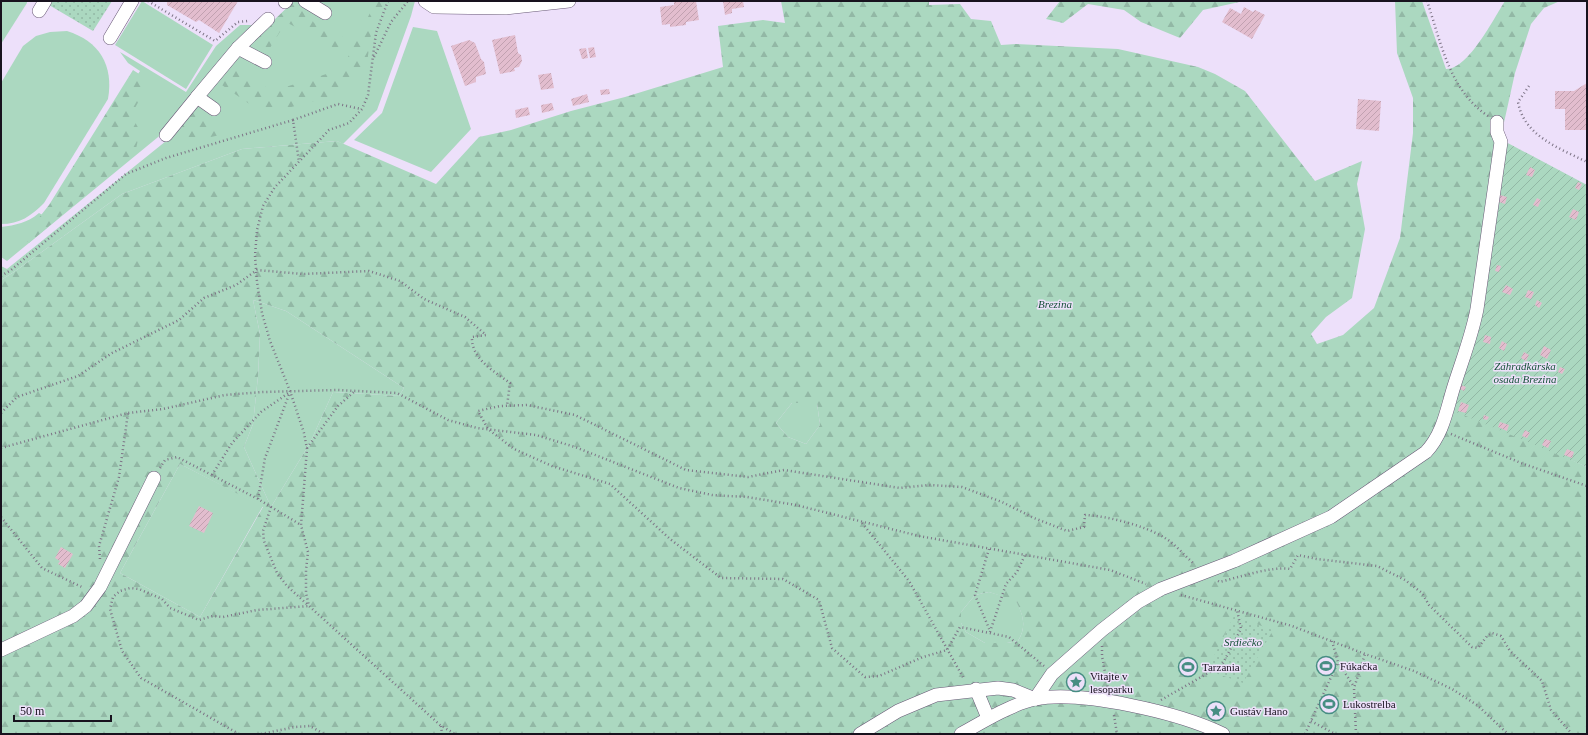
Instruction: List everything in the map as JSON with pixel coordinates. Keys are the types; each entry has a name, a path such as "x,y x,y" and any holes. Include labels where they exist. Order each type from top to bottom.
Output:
{"street":[{"path":"110,38 132,1"},
{"path":"305,1 325,14"},
{"path":"425,1 434,7 506,8 569,1"},
{"path":"166,135 238,48 268,19"},
{"path":"238,48 266,62"},
{"path":"197,98 214,109"},
{"path":"1035,699 1052,674 1102,630 1138,602 1161,589 1203,573 1331,517 1426,452 1435,442 1441,429 1454,384 1472,335 1501,142 1497,132 1497,122"},
{"path":"1,650 73,616 86,606 95,594 154,478"},
{"path":"860,734 898,711 936,695 976,689 998,688 1013,690 1035,699"},
{"path":"976,689 988,718"},
{"path":"961,734 988,718 1035,699 1052,697 1077,698 1147,708 1209,727 1223,734"}],"path":[{"path":"148,1 215,41 238,22 252,21"},
{"path":"309,606 306,593 308,552 301,525 307,449 304,433 290,391 270,341 262,313 255,256 256,230 263,206 275,187 330,130 350,123 362,109 368,95 376,33 388,1"},
{"path":"373,59 391,22 408,1"},
{"path":"1427,1 1454,77 1463,92 1481,111 1497,122"},
{"path":"1530,86 1518,102 1520,112 1526,123 1538,135 1587,162"},
{"path":"1,276 11,270 126,174 166,158 293,120 338,104 362,109"},
{"path":"293,120 299,163"},
{"path":"1,413 17,397 78,376 112,353 179,320 204,298 236,285 257,270 303,274 369,270 400,281 424,298 466,318 486,335 472,337 472,343 483,362 510,383 507,406"},
{"path":"212,475 237,438 261,412 290,391"},
{"path":"258,499 265,458 290,391"},
{"path":"1,448 128,413 163,409 225,395 290,391 397,393 448,420 488,429 536,435 575,447 679,488 712,496 747,497 796,505 862,523 920,536 1110,570 1161,589 1292,626 1414,671 1452,689 1477,705 1508,734"},
{"path":"307,449 338,406 354,391"},
{"path":"1052,674 1009,637 960,627 947,650 923,657 879,676 864,677 832,648 819,600 783,579 720,578 670,539 610,484 552,466 514,449 488,429 478,411 507,406 527,405 575,415 686,470 748,477 784,470 900,488 929,486 962,488 1002,502 1034,518 1067,530 1084,527 1085,515 1095,516 1144,529 1166,538 1203,573 1220,582 1279,567 1290,569 1298,555 1317,559 1378,566 1405,580 1422,593 1429,605 1472,647 1478,648 1487,636 1492,633 1501,636 1510,651 1542,681 1551,710 1572,734"},
{"path":"109,566 100,561 99,546 119,477 128,413"},
{"path":"1441,429 1522,463 1587,486"},
{"path":"154,478 165,460 177,457 258,499 301,525"},
{"path":"271,507 263,531 264,541 277,573 287,586 440,725 455,734"},
{"path":"1,517 42,568 95,594"},
{"path":"862,523 910,581 965,681 976,689"},
{"path":"989,549 975,595 990,632"},
{"path":"990,632 1006,584 1017,572 1024,555"},
{"path":"239,734 141,678 122,651 120,640 111,616 110,609 113,597 120,591 130,588 139,588 162,599 170,608 199,620 213,616 224,617 258,610 309,606"},
{"path":"1147,708 1222,665 1241,629 1237,610"},
{"path":"1102,630 1102,656 1117,734"},
{"path":"1332,641 1338,662 1354,688"},
{"path":"1356,734 1354,688 1365,654"},
{"path":"1305,734 1338,662"},
{"path":"1311,721 1335,734"},
{"path":"440,725 442,734"},
{"path":"261,734 295,727 310,726 324,734"}],"green space":[{"path":"1,1 27,1 27,3 1,44"},
{"path":"51,1 112,1 93,31 49,5"},
{"path":"142,1 213,45 186,89 115,45"},
{"path":"294,1 415,1 377,110 343,144 337,141 242,149 122,194 1,280 1,266 7,269 171,137 239,55"},
{"path":"294,1 325,1 313,22 345,38 338,50 286,22 265,56 247,46"},
{"path":"376,1 386,1 371,34 366,70 338,95 264,114 216,81 229,65 273,91 342,69"},
{"name":"Brezina","path":"781,1 929,1 929,5 960,4 971,19 991,21 1001,45 1016,44 1118,49 1198,67 1215,74 1245,91 1315,181 1362,161 1357,184 1365,229 1352,298 1326,317 1311,334 1317,344 1343,335 1374,308 1400,238 1413,133 1413,98 1397,53 1395,1 1422,1 1446,69 1454,67 1463,61 1480,42 1505,1 1560,1 1544,8 1531,24 1515,73 1503,127 1549,450 1587,467 1587,734 1,734 1,280 122,194 242,149 337,141 436,184 479,137 511,130 723,67 718,26 763,20 785,23","holes":["253,300 286,311 404,388 399,396 333,392 310,443 271,507 244,447 253,424 258,376 260,334","792,403 817,403 820,425 806,444 788,437 776,423","180,464 263,507 200,617 120,573","989,592 1016,601 1021,611 1023,621 1021,636 1018,641 1007,643 985,643 966,632 961,623 961,612 975,595"]},
{"path":"1060,1 1244,1 1203,10 1180,38 1141,22 1124,10 1088,4 1063,23 1046,19"},
{"path":"240,25 257,25 163,133 7,261 1,257 1,227 21,223 39,213 46,217 140,71 128,63 120,52 186,92 216,46"},
{"path":"413,27 437,31 471,129 431,172 354,140 382,113"},
{"path":"67,31 88,41 102,56 109,75 108,99 44,203 20,221 1,224 1,83 23,46 36,36 50,32"},
{"path":"133,70 150,81 131,115 140,131 135,153 29,243 23,238 49,205"},
{"path":"193,110 229,133 193,141 176,132"},
{"name":"Záhradkárska osada Brezina","path":"1504,141 1587,185 1587,467 1449,409 1476,324"},
{"path":"253,300 286,311 404,388 399,396 333,392 310,443 271,507 244,447 253,424 258,376 260,334"},
{"path":"792,403 817,403 820,425 806,444 788,437 776,423"},
{"path":"180,464 263,506 200,617 120,573"},
{"path":"989,592 1016,600 1023,620 1021,636 1018,641 1007,643 985,643 966,632 961,623 961,612 975,595"},
{"name":"Srdiečko","path":"1234,616 1273,630 1243,683 1207,670"}],"building":[{"path":"167,1 238,1 219,33 199,20 196,22 167,5"},
{"path":"674,1 696,1 699,20 686,22 686,25 670,27 670,24 662,25 660,7 674,5"},
{"path":"723,1 743,1 744,7 732,9 732,13 725,15"},
{"path":"1244,7 1253,12 1255,10 1265,15 1252,39 1222,22 1230,8 1241,14"},
{"path":"515,35 518,53 521,55 522,61 519,67 514,68 515,71 500,74 492,40"},
{"path":"469,40 475,43 481,59 484,62 486,74 476,77 476,82 465,86 451,46"},
{"path":"594,47 596,57 590,58 588,48"},
{"path":"586,48 588,58 582,59 579,49"},
{"path":"551,73 554,88 541,90 538,75"},
{"path":"1587,83 1587,130 1565,130 1565,109 1555,109 1555,91 1574,91"},
{"path":"609,89 610,94 601,95 600,90"},
{"path":"587,94 589,102 573,106 571,99"},
{"path":"1358,99 1381,101 1379,131 1356,129"},
{"path":"552,103 554,110 542,113 541,105"},
{"path":"528,107 530,115 516,118 515,110"},
{"path":"1530,167 1535,170 1532,177 1526,175"},
{"path":"1578,182 1582,184 1579,190 1575,188"},
{"path":"1500,195 1507,197 1505,204 1499,202"},
{"path":"1537,198 1541,200 1538,207 1533,205"},
{"path":"1573,209 1579,212 1576,220 1569,217"},
{"path":"1497,265 1501,266 1499,272 1495,271"},
{"path":"1506,285 1513,289 1510,295 1502,292"},
{"path":"1528,290 1534,292 1531,299 1525,297"},
{"path":"1537,300 1542,303 1539,308 1535,305"},
{"path":"1485,335 1491,337 1490,344 1483,342"},
{"path":"1502,341 1507,344 1504,351 1499,348"},
{"path":"1544,346 1551,350 1547,359 1540,355"},
{"path":"1524,352 1529,355 1526,361 1521,358"},
{"path":"1560,367 1565,369 1562,374 1558,372"},
{"path":"1461,385 1466,387 1464,391 1460,389"},
{"path":"1461,402 1469,405 1466,413 1458,411"},
{"path":"1484,415 1489,417 1487,420 1483,419"},
{"path":"1500,422 1509,425 1507,431 1498,427"},
{"path":"1525,430 1530,433 1527,438 1522,436"},
{"path":"1545,439 1551,441 1548,448 1542,445"},
{"path":"1567,449 1574,452 1572,458 1564,455"},
{"path":"199,506 213,513 204,533 189,526"},
{"path":"61,547 73,554 65,568 58,564 60,561 55,558"}],"place":[{"name":"Fúkačka","path":"1326,666"},
{"name":"Tarzania","path":"1188,667"},
{"name":"Vitajte v lesoparku","path":"1076,682"},
{"name":"Lukostrelba","path":"1329,704"},
{"name":"Gustáv Hano","path":"1216,711"}]}
